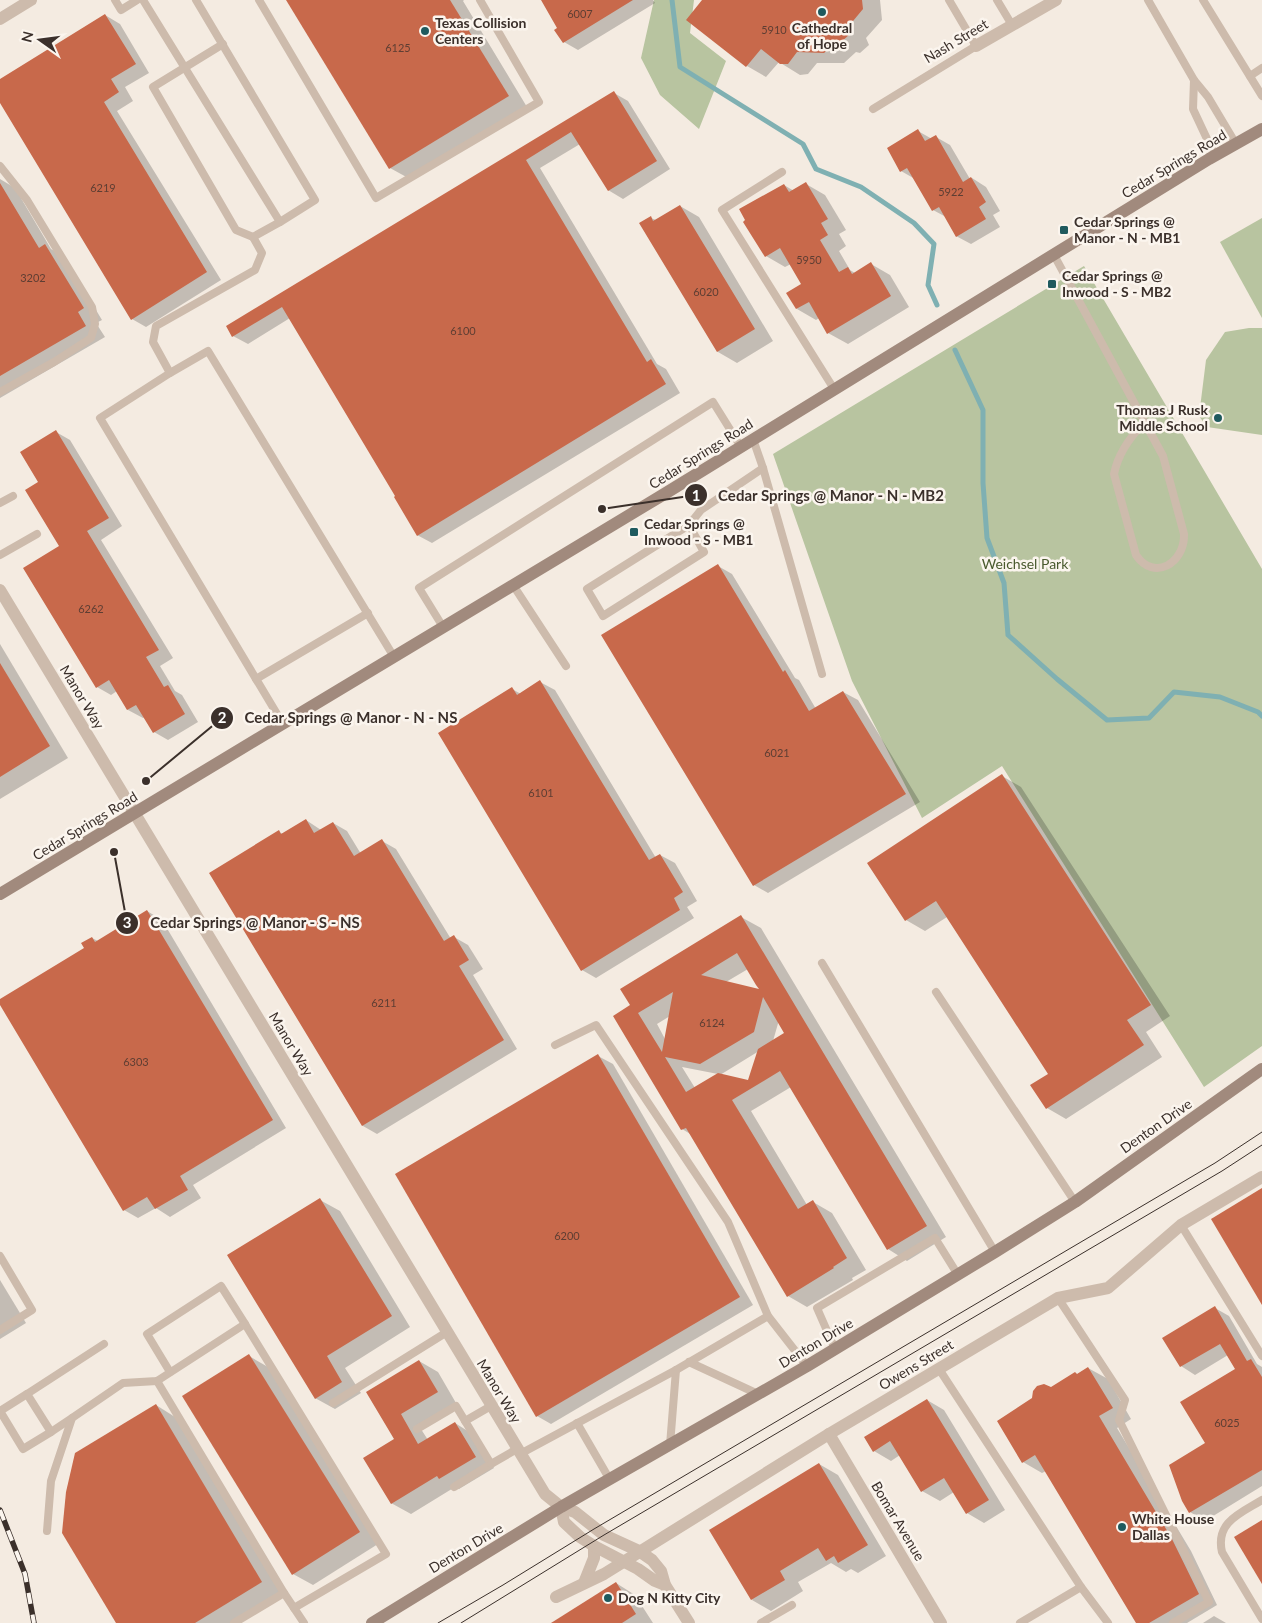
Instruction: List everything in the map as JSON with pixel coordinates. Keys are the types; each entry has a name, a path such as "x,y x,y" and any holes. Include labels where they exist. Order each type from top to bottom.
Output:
{"main road":[{"name":"Cedar Springs Road","path":"0,894 513,585 1262,129"},
{"name":"Denton Drive","path":"372,1623 561,1508 807,1366 995,1252 1075,1202 1262,1069"}],"street":[{"path":"0,19 32,0"},
{"name":"Nash Street","path":"976,46 1055,0"},
{"name":"Manor Way","path":"0,590 545,1494 561,1508 575,1512 604,1535 639,1551 652,1560 661,1571 665,1585 686,1622"},
{"name":"Owens Street","path":"556,1597 604,1574 829,1434 1058,1298 1108,1288 1180,1225 1262,1177"},
{"name":"Bomar Avenue","path":"829,1434 941,1623"},
{"name":"Manor Way","path":"561,1508 564,1522 594,1546 665,1585"},
{"path":"584,1583 594,1558 594,1546"}],"lane":[{"path":"115,0 121,10 137,0"},
{"path":"143,0 280,222"},
{"path":"196,0 315,200 253,237"},
{"path":"259,0 376,198 539,102 480,0"},
{"path":"949,0 976,46"},
{"path":"997,0 1012,25"},
{"path":"1148,0 1194,80 1208,97 1236,144"},
{"path":"1203,0 1262,96"},
{"path":"170,373 153,342 156,326 255,270 262,253 253,237 236,230 153,86 222,44"},
{"name":"Nash Street","path":"873,109 976,46"},
{"path":"1250,76 1262,68"},
{"path":"1194,80 1193,109 1215,156"},
{"path":"0,166 27,200 92,307 95,324 91,338 54,362 0,392"},
{"path":"782,172 722,210 834,389"},
{"path":"1054,254 1163,456 1184,534 1184,543 1182,552 1176,560 1168,565 1150,568 1142,563 1136,555 1114,480 1116,466 1130,437 1144,422"},
{"path":"283,724 100,418 170,373 208,351 394,657"},
{"path":"443,627 419,588 713,402 741,446"},
{"path":"753,439 822,674"},
{"path":"690,524 704,552 603,616 587,589 690,524 701,510 763,468"},
{"path":"0,503 13,496"},
{"path":"0,555 37,534"},
{"path":"513,585 566,666"},
{"path":"256,679 368,613"},
{"path":"822,963 995,1252"},
{"path":"936,992 1075,1202"},
{"path":"555,1045 596,1025 728,1222 768,1316 807,1366"},
{"path":"1180,1225 1262,1356"},
{"path":"835,1349 817,1308 935,1238 958,1275"},
{"path":"0,1256 32,1310 0,1330"},
{"path":"170,1372 147,1334 221,1286 386,1554 294,1608"},
{"path":"1058,1298 1125,1400 1119,1420 1209,1602 1173,1623"},
{"path":"454,1487 491,1464 577,1423 676,1370 768,1316"},
{"path":"104,1344 0,1411 23,1449 123,1383 156,1380 245,1324"},
{"path":"333,1403 447,1332"},
{"path":"689,1362 758,1394"},
{"path":"939,1369 1081,1587 1108,1623"},
{"path":"670,1445 676,1370"},
{"path":"156,1380 301,1622"},
{"path":"28,1394 51,1432"},
{"path":"417,1429 456,1406 491,1464"},
{"path":"465,1421 491,1406"},
{"path":"47,1530 50,1481 72,1418"},
{"path":"577,1423 610,1480"},
{"path":"1262,1500 1228,1522 1220,1536 1222,1552 1262,1620"},
{"path":"1020,1623 1081,1587"},
{"path":"234,1623 284,1593"},
{"path":"761,1623 792,1605"}],"green space":[{"path":"654,0 694,0 690,33 726,61 699,129 660,95 641,58"},
{"path":"1262,218 1262,318 1220,242"},
{"name":"Weichsel Park","path":"1084,266 1262,569 1262,1046 1204,1087 1002,766 922,818 852,681 773,454"},
{"path":"1262,328 1262,435 1207,427 1199,416 1206,360 1225,332"}],"building":[{"path":"286,0 450,0 509,96 389,169"},
{"path":"541,0 633,0 563,43 554,30 557,28"},
{"path":"702,0 862,0 863,9 848,27 850,34 840,43 836,42 824,53 797,52 788,64 780,64 761,49 746,67 686,20"},
{"path":"105,14 136,64 111,79 119,92 104,102 207,272 131,320 0,103 0,79"},
{"path":"614,91 657,161 608,191 571,132 526,160 647,362 651,359 666,384 417,536 282,307 232,337 226,326"},
{"path":"918,129 925,141 936,135 963,182 971,177 986,202 979,207 986,219 956,237 939,207 932,211 907,168 900,172 887,148"},
{"path":"806,182 828,219 821,223 828,235 820,240 839,272 848,267 852,274 871,262 891,296 827,334 809,302 796,309 786,293 801,284 780,248 765,257 743,222 745,220 739,209 784,184 789,192"},
{"path":"0,183 39,248 45,244 84,308 78,312 86,326 0,376"},
{"path":"680,205 755,329 717,352 639,223 651,216 653,221"},
{"path":"56,430 109,518 87,531 159,650 146,657 164,687 168,685 185,714 153,733 136,705 127,710 109,680 96,688 23,568 59,546 25,490 38,482 20,452"},
{"path":"718,564 783,672 785,670 809,711 843,691 906,794 753,886 601,635"},
{"path":"0,663 50,746 0,777"},
{"path":"540,680 649,860 660,854 683,892 674,898 680,910 581,971 438,733 512,687 517,695"},
{"path":"1002,774 1151,1005 1127,1020 1144,1045 1046,1109 1030,1085 1048,1074 936,901 905,921 867,863"},
{"path":"306,819 314,833 333,822 354,856 382,839 444,941 454,935 469,960 459,966 504,1040 362,1126 209,873 279,830 281,834"},
{"path":"147,910 273,1120 180,1176 188,1190 155,1209 147,1197 123,1211 0,1005 0,999 84,948 81,943 92,937 95,942"},
{"path":"741,915 927,1226 887,1250 780,1071 732,1100 798,1209 813,1200 847,1258 787,1297 686,1128 681,1130 613,1016 630,1005 620,989","holes":["737,953 756,985 759,989 701,975","673,992 662,1052 638,1013","763,997 784,1033 758,1049 748,1080 718,1073 686,1092 665,1057 700,1064 754,1032"]},
{"path":"598,1054 740,1297 536,1417 395,1174"},
{"path":"1262,1188 1262,1305 1211,1219"},
{"path":"320,1198 392,1316 327,1356 342,1382 315,1399 227,1255"},
{"path":"1215,1306 1247,1361 1251,1359 1262,1377 1262,1470 1189,1513 1182,1501 1169,1465 1205,1443 1180,1402 1235,1369 1220,1344 1180,1367 1162,1338"},
{"path":"249,1354 360,1532 292,1575 182,1396"},
{"path":"419,1360 438,1392 401,1414 418,1444 455,1422 476,1457 439,1479 437,1476 391,1504 363,1458 394,1439 366,1392"},
{"name":"White House Dallas","path":"1088,1367 1113,1408 1099,1416 1172,1539 1199,1594 1149,1623 1136,1623 1035,1455 1022,1463 997,1421 1032,1398 1033,1391 1037,1386 1044,1384 1051,1387 1075,1372 1077,1374"},
{"path":"927,1399 989,1500 966,1514 944,1478 921,1492 890,1441 873,1452 864,1437"},
{"path":"156,1404 262,1582 195,1623 116,1623 62,1533 66,1492 75,1453"},
{"path":"819,1463 868,1545 838,1563 834,1556 826,1561 818,1548 780,1571 785,1580 751,1600 709,1530"},
{"path":"1262,1520 1262,1584 1234,1537"},
{"name":"Dog N Kitty City","path":"616,1582 636,1614 622,1623 551,1623"}],"waterway":[{"path":"672,0 680,67 803,144 816,169 861,187 914,223 934,244 928,285 937,305"},
{"path":"955,350 983,410 983,483 987,538 1004,583 1008,635 1107,720 1149,718 1174,692 1220,697 1258,712 1262,716"}],"tram line":[{"path":"438,1623 1215,1163 1262,1132"},
{"path":"461,1623 604,1535 1222,1171 1262,1145"}],"railway":[{"path":"0,1510 25,1574 34,1623"}],"place":[{"name":"Cathedral of Hope","path":"822,12"},
{"name":"Texas Collision Centers","path":"425,31"},
{"name":"Cedar Springs @ Manor - N - MB1","path":"1064,230"},
{"name":"Cedar Springs @ Inwood - S - MB2","path":"1052,284"},
{"name":"Thomas J Rusk Middle School","path":"1218,418"},
{"name":"Cedar Springs @ Manor - N - MB2","path":"602,509"},
{"name":"Cedar Springs @ Inwood - S - MB1","path":"634,532"},
{"name":"Cedar Springs @ Manor - N - NS","path":"146,781"},
{"name":"Cedar Springs @ Manor - S - NS","path":"114,852"},
{"name":"White House Dallas","path":"1122,1527"},
{"name":"Dog N Kitty City","path":"608,1598"}]}
